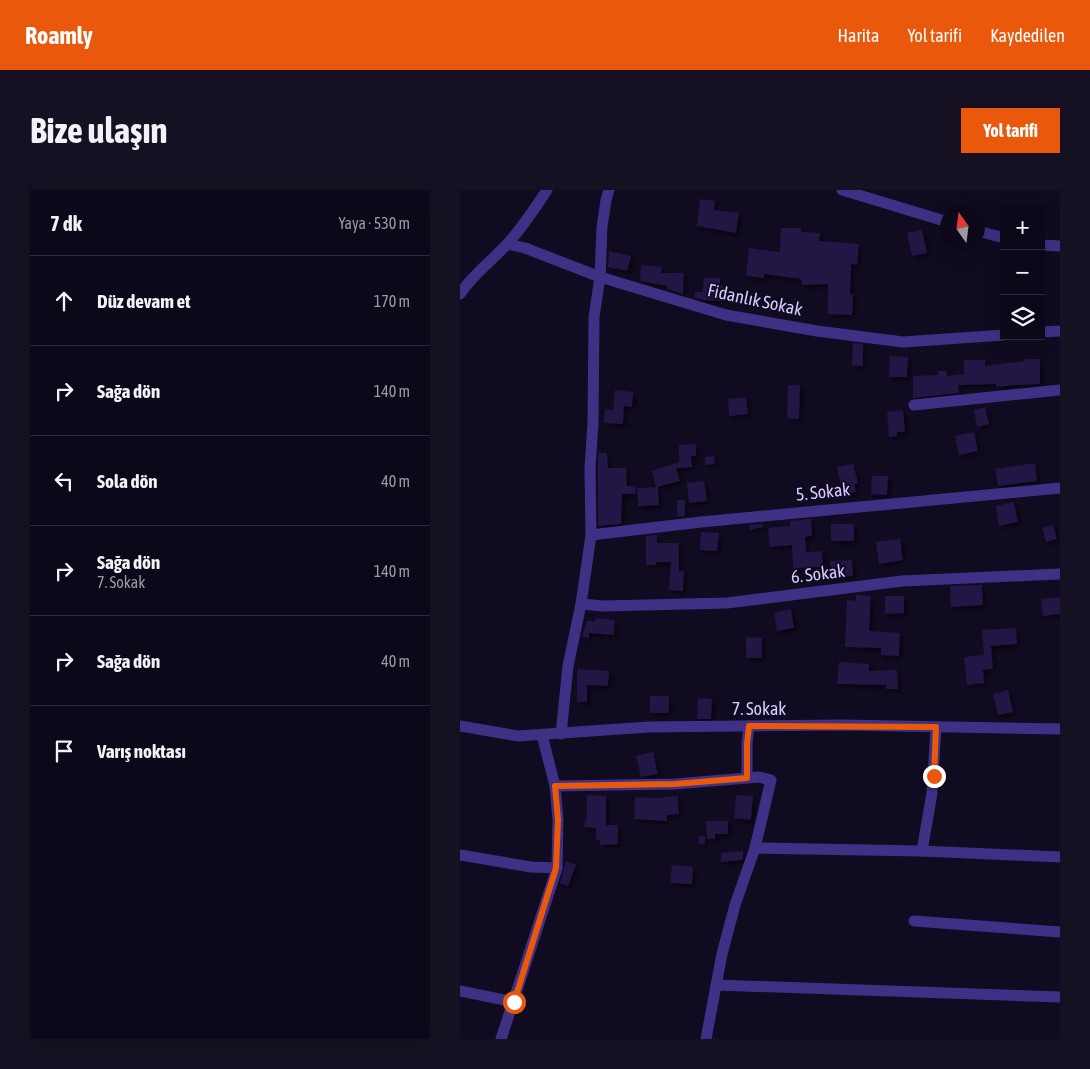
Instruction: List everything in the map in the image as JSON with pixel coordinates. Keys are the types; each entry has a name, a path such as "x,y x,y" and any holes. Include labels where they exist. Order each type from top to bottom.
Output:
{"street":[{"path":"460,294 465,276 508,244 547,190"},
{"path":"561,734 568,666 581,604 591,535 594,317 600,276 602,227 609,190"},
{"path":"842,190 940,220"},
{"path":"985,233 1000,237"},
{"name":"Fidanlık Sokak","path":"508,244 525,248 600,276 726,315 817,331 904,342 1000,335"},
{"path":"1045,245 1060,246"},
{"path":"1045,332 1060,331"},
{"path":"914,405 1060,390"},
{"name":"5. Sokak","path":"591,535 701,522 1060,488"},
{"name":"6. Sokak","path":"581,604 604,606 727,603 902,582 1060,574"},
{"name":"7. Sokak","path":"460,726 518,736 649,727 1060,729"},
{"path":"747,778 749,726"},
{"path":"922,851 932,793 936,727"},
{"path":"501,1039 556,868 558,820 555,786 542,735"},
{"path":"555,786 675,784 759,777 771,780 755,848 735,905 716,985 706,1039"},
{"path":"755,848 922,851 1060,857"},
{"path":"460,855 531,868 556,868"},
{"path":"914,921 1060,932"},
{"path":"716,985 1060,997"},
{"path":"460,991 514,1002"}],"building":[{"path":"700,199 715,201 714,210 739,213 736,233 697,226"},
{"path":"781,228 801,228 801,232 820,233 819,241 859,244 857,265 851,264 850,294 853,294 852,315 828,314 828,284 802,285 801,279 764,274 764,278 746,276 749,248 780,252"},
{"path":"922,230 927,253 912,256 907,233"},
{"path":"609,251 631,256 627,271 608,267"},
{"path":"641,265 662,267 661,273 684,273 683,294 667,289 667,286 640,281"},
{"path":"704,278 720,278 720,285 723,285 722,301 695,298 695,292 703,292"},
{"path":"853,343 863,344 863,366 852,366"},
{"path":"890,356 908,357 907,377 889,377"},
{"path":"1024,359 1040,359 1040,384 996,387 996,384 958,385 959,393 913,398 913,376 938,375 938,371 947,371 947,376 964,374 964,360 985,360 985,366 1024,361"},
{"path":"788,385 800,385 799,419 787,418"},
{"path":"615,390 633,392 632,407 624,406 623,424 604,423 605,409 613,410"},
{"path":"746,397 748,414 729,416 728,399"},
{"path":"985,407 989,424 977,427 974,410"},
{"path":"903,410 905,432 897,432 897,436 889,437 887,412"},
{"path":"974,432 978,451 959,455 955,436"},
{"path":"696,444 696,456 691,456 692,467 676,468 680,481 656,487 652,471 679,462 679,445"},
{"path":"598,453 607,453 608,468 626,468 627,486 635,486 636,494 622,494 621,524 598,526"},
{"path":"714,456 715,464 706,465 705,457"},
{"path":"1035,463 1037,481 998,486 995,469"},
{"path":"853,464 858,483 854,484 856,492 843,495 837,467"},
{"path":"872,476 888,476 887,495 871,494"},
{"path":"704,481 707,501 689,503 687,483"},
{"path":"658,487 659,505 638,506 637,488"},
{"path":"677,500 685,500 685,516 677,517"},
{"path":"1014,502 1018,522 999,526 996,506"},
{"path":"811,519 812,536 805,537 806,550 807,552 822,551 823,567 793,568 792,545 770,547 768,528 790,526 790,521"},
{"path":"762,524 763,527 750,530 749,525"},
{"path":"831,524 854,524 854,541 831,541"},
{"path":"1053,525 1057,539 1046,542 1042,528"},
{"path":"701,532 719,533 717,551 700,550"},
{"path":"657,535 657,543 679,543 679,571 684,571 683,591 669,590 671,562 656,562 656,565 646,565 646,536"},
{"path":"900,539 903,560 879,564 876,542"},
{"path":"852,560 853,576 831,577 830,561"},
{"path":"982,585 983,605 951,607 950,586"},
{"path":"856,595 871,596 869,631 900,633 899,656 881,655 881,648 845,647 847,600 856,601"},
{"path":"885,596 904,596 904,613 885,614"},
{"path":"1060,597 1060,614 1043,616 1041,599"},
{"path":"791,609 794,628 777,631 774,613"},
{"path":"596,618 615,620 614,635 589,633 589,638 582,637 587,621 595,621"},
{"path":"1016,628 1017,644 991,646 993,669 983,670 984,683 967,685 964,657 984,655 982,630"},
{"path":"746,637 762,638 762,658 746,658"},
{"path":"839,662 869,664 869,671 897,670 898,689 886,689 886,685 837,684"},
{"path":"577,669 609,671 608,686 587,685 587,702 577,702"},
{"path":"1008,690 1013,712 998,715 993,694"},
{"path":"650,696 669,696 669,713 650,713"},
{"path":"698,698 712,699 711,719 697,719"},
{"path":"653,752 658,774 641,777 636,756"},
{"path":"587,795 606,796 606,825 618,825 618,844 600,845 600,840 596,840 596,828 584,827 585,819 587,819"},
{"path":"736,795 753,796 751,820 734,818"},
{"path":"678,796 679,814 667,815 667,821 634,819 635,797 657,798"},
{"path":"706,821 728,821 728,834 715,834 715,839 707,839"},
{"path":"699,836 706,837 704,845 698,843"},
{"path":"743,851 743,860 721,862 721,853"},
{"path":"566,861 576,865 568,886 560,883"},
{"path":"672,865 693,867 692,884 670,883"}],"route":[{"path":"514,1002 556,868 558,820 555,786 675,784 747,778 746,759 749,726 844,725 936,727 934,776"}]}
